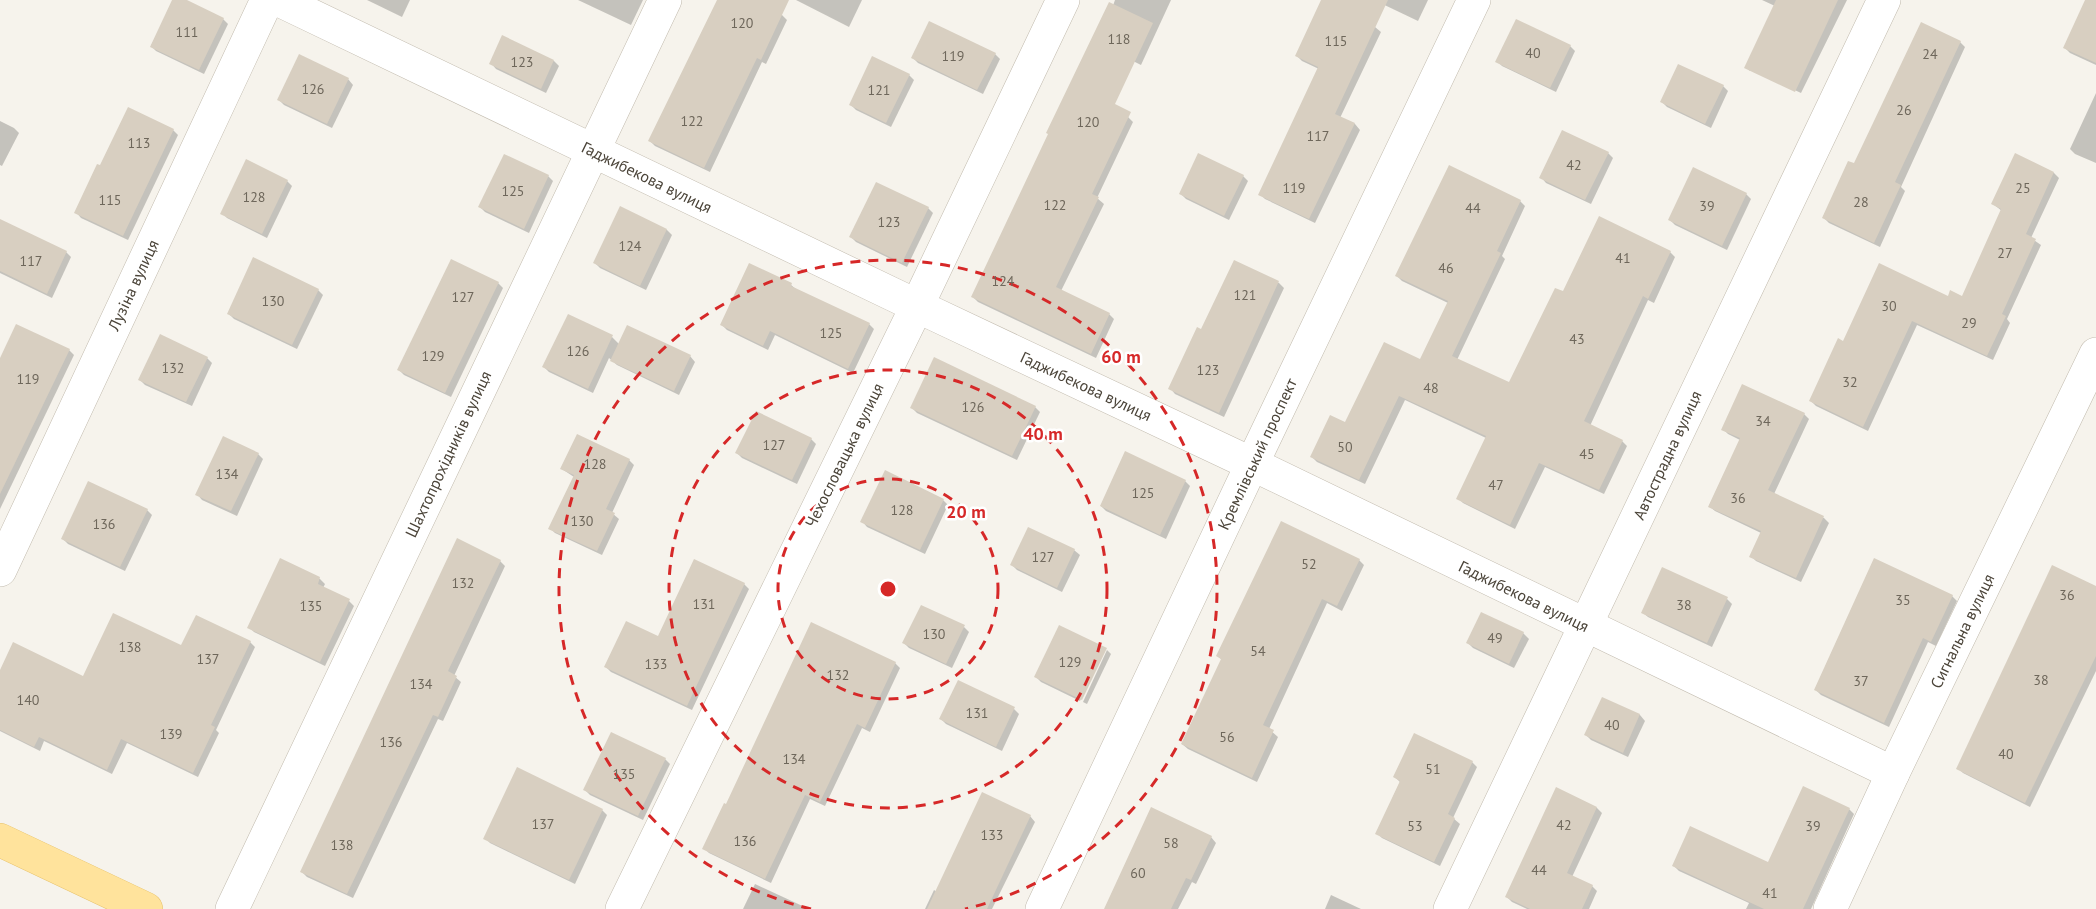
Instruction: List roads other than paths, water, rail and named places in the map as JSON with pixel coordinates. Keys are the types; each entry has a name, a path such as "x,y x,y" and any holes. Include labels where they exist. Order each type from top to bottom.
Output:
{"main road":[{"path":"0,840 146,909"}],"street":[{"name":"Лузіна вулиця","path":"0,570 267,0"},
{"name":"Гаджибекова вулиця","path":"279,0 1893,773"},
{"name":"Шахтопрохідників вулиця","path":"232,909 665,0"},
{"name":"Чехословацька вулиця","path":"622,909 917,306 1063,0"},
{"name":"Кремлівський проспект","path":"1042,909 1251,464 1474,0"},
{"name":"Автострадна вулиця","path":"1450,909 1884,0"},
{"name":"Сигнальна вулиця","path":"1830,909 1893,773 2096,354"}]}
